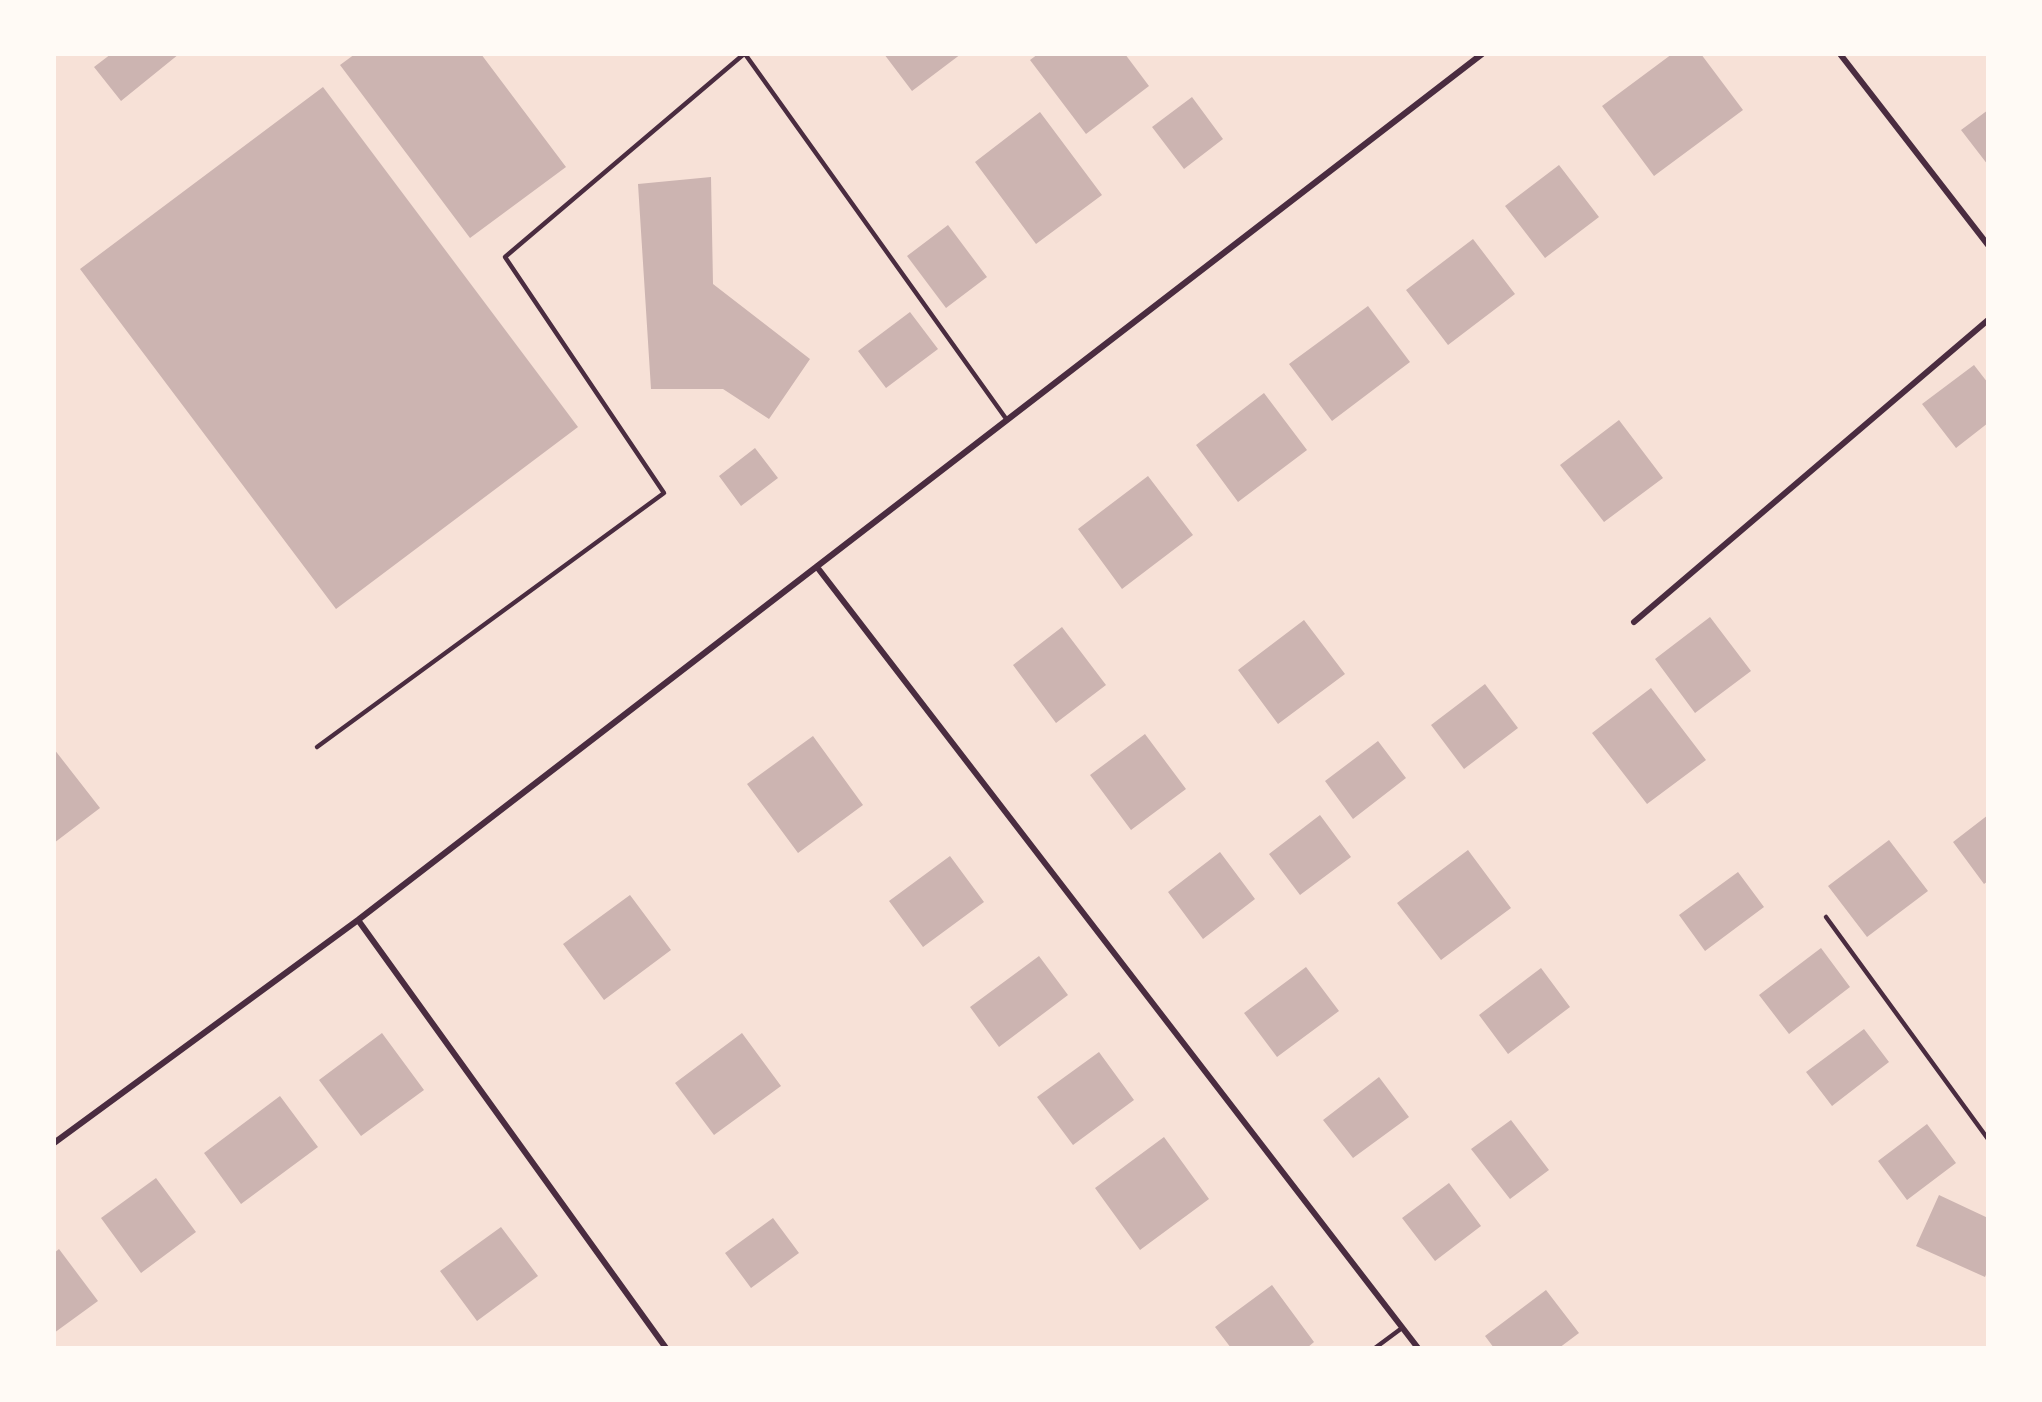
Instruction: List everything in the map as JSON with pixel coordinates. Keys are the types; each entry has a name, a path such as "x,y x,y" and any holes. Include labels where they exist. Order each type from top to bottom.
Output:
{"street":[{"path":"54,1143 358,920 1482,54"},
{"path":"1840,54 1988,245"},
{"path":"1634,622 1988,320"},
{"path":"817,567 1418,1348"},
{"path":"358,920 666,1348"}],"lane":[{"path":"317,747 664,493 505,257 745,54 1007,420"},
{"path":"1826,917 1988,1139"},
{"path":"1375,1348 1402,1328"}],"building":[{"path":"111,54 179,54 121,101 94,67"},
{"path":"355,54 481,54 566,167 470,238 340,65"},
{"path":"884,54 961,54 912,91"},
{"path":"1038,54 1125,54 1149,86 1086,134 1030,60"},
{"path":"1672,54 1701,54 1743,110 1654,176 1602,106"},
{"path":"323,87 578,427 336,609 80,269"},
{"path":"1192,97 1223,139 1184,169 1152,127"},
{"path":"1988,110 1988,165 1961,130"},
{"path":"1040,112 1102,195 1036,244 975,162"},
{"path":"1559,165 1599,217 1545,258 1505,206"},
{"path":"711,177 713,284 810,359 769,419 723,389 651,389 638,184"},
{"path":"948,225 987,277 946,308 907,256"},
{"path":"1473,239 1515,294 1448,345 1406,290"},
{"path":"1368,306 1410,362 1332,421 1289,364"},
{"path":"910,312 938,349 886,388 858,351"},
{"path":"1974,365 1988,383 1988,423 1956,448 1922,404"},
{"path":"1264,393 1307,450 1238,502 1196,445"},
{"path":"1619,420 1663,478 1604,522 1560,465"},
{"path":"755,448 778,478 741,506 719,476"},
{"path":"1148,476 1193,535 1122,589 1078,529"},
{"path":"1710,617 1751,671 1695,713 1655,659"},
{"path":"1304,620 1345,674 1278,724 1238,670"},
{"path":"1062,627 1106,685 1056,723 1013,665"},
{"path":"1485,684 1518,728 1464,769 1431,725"},
{"path":"1651,688 1706,760 1647,804 1592,733"},
{"path":"1145,734 1186,789 1131,830 1090,775"},
{"path":"813,736 863,805 798,853 747,784"},
{"path":"1378,741 1406,778 1353,819 1325,781"},
{"path":"54,749 100,808 54,843"},
{"path":"1320,815 1351,857 1300,895 1269,854"},
{"path":"1988,815 1988,881 1984,884 1953,842"},
{"path":"1889,840 1928,891 1867,937 1828,886"},
{"path":"1468,850 1511,908 1441,960 1397,903"},
{"path":"1220,852 1255,899 1203,939 1168,892"},
{"path":"950,856 984,902 923,947 889,901"},
{"path":"1738,872 1764,907 1705,951 1679,915"},
{"path":"630,895 671,950 604,1000 563,944"},
{"path":"1821,948 1850,987 1789,1034 1759,995"},
{"path":"1039,956 1068,995 999,1047 970,1007"},
{"path":"1306,967 1339,1011 1277,1057 1244,1013"},
{"path":"1541,968 1570,1007 1508,1054 1479,1015"},
{"path":"1864,1029 1889,1062 1832,1106 1806,1072"},
{"path":"382,1033 424,1090 361,1136 319,1080"},
{"path":"742,1033 781,1086 714,1135 675,1083"},
{"path":"1099,1052 1134,1100 1073,1145 1037,1097"},
{"path":"1379,1077 1409,1117 1353,1158 1323,1120"},
{"path":"280,1096 318,1147 241,1204 204,1153"},
{"path":"1511,1120 1549,1170 1510,1199 1471,1149"},
{"path":"1927,1124 1956,1163 1907,1200 1878,1161"},
{"path":"1164,1137 1209,1199 1140,1250 1095,1188"},
{"path":"156,1178 196,1232 141,1273 101,1218"},
{"path":"1449,1183 1481,1226 1435,1261 1402,1218"},
{"path":"1939,1195 1988,1218 1988,1270 1985,1277 1916,1246"},
{"path":"773,1218 799,1253 751,1288 725,1253"},
{"path":"501,1227 538,1276 477,1321 440,1271"},
{"path":"59,1249 98,1301 54,1333 54,1253"},
{"path":"1272,1285 1314,1342 1307,1348 1231,1348 1215,1327"},
{"path":"1546,1290 1579,1333 1559,1348 1494,1348 1485,1336"}]}
